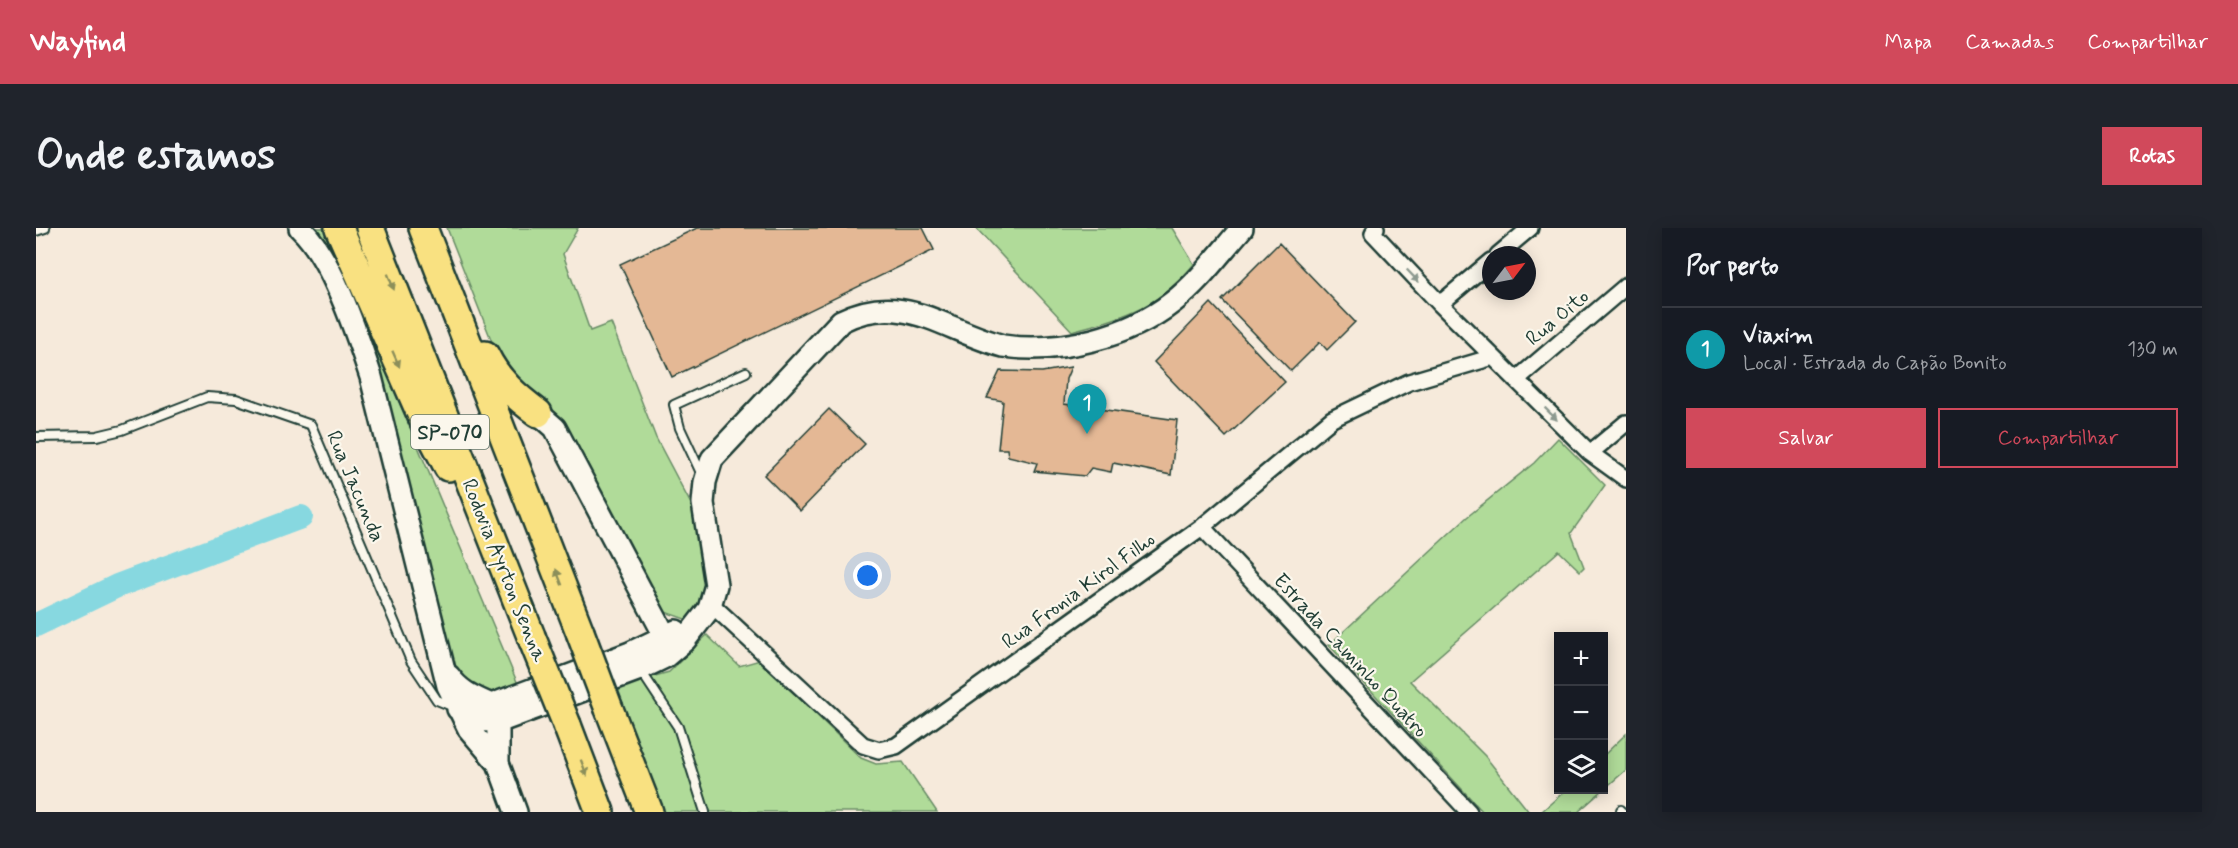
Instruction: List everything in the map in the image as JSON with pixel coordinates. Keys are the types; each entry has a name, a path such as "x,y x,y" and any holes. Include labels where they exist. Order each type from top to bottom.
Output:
{"highway":[{"path":"339,228 424,422 450,471 480,508"},
{"name":"Rodovia Ayrton Senna","path":"370,228 600,812"},
{"name":"SP-070","path":"423,228 649,812"},
{"path":"434,228 486,357 498,379 512,393 538,412"},
{"path":"506,440 510,420 525,411 538,412"}],"street":[{"path":"300,228 311,238 325,262 371,377 443,665 458,709 480,745 498,762"},
{"path":"458,709 481,720 635,661 665,646 696,623 711,604 716,585 703,503 705,482 712,459 728,439 842,321 857,313 886,308 906,310 1003,346 1020,348 1074,343 1121,332 1172,304 1186,292 1242,228"},
{"path":"1509,246 1530,228"},
{"path":"1375,231 1440,304 1516,380 1590,453 1626,479"},
{"path":"1440,304 1482,269"},
{"name":"Rua Oito","path":"1516,380 1626,286"},
{"name":"Rua Fronia Kirol Filho","path":"711,604 863,744 879,750 896,747 1202,527 1332,418 1409,382 1493,357"},
{"path":"538,412 555,428 644,599 665,646"},
{"path":"1590,453 1626,423"},
{"name":"Estrada Caminho Quatro","path":"1202,527 1469,812"},
{"path":"635,661 647,617 644,599"},
{"path":"443,665 455,685 495,714"},
{"path":"495,714 498,762 516,812"}],"lane":[{"path":"36,231 45,228"},
{"path":"705,482 680,428 674,405 746,372"},
{"name":"Rua Jacunda","path":"36,437 97,435 122,429 207,397 219,396 254,404 311,425 411,661 427,689 437,700 458,709"},
{"path":"635,661 678,727 705,812"},
{"path":"637,781 653,801 657,812"}],"green space":[{"path":"316,228 326,228 520,689 498,694 483,694 470,686 455,669 330,250"},
{"path":"447,228 578,228 563,254 590,331 611,323 656,438 693,508 705,591 699,608 685,619 665,612 570,432 545,403 515,383 500,362"},
{"path":"976,228 1172,228 1194,264 1167,291 1139,309 1109,321 1072,331"},
{"path":"1558,438 1605,485 1571,533 1584,567 1580,571 1559,551 1410,681 1485,756 1529,812 1483,812 1329,645 1467,517 1534,463"},
{"path":"707,635 739,666 760,660 861,758 876,764 903,762 937,812 664,812 616,687 669,672"},
{"path":"1626,734 1626,770 1608,786 1608,751"},
{"path":"1561,794 1598,794 1578,812 1541,812"}],"building":[{"path":"697,228 923,228 934,250 672,377 620,264"},
{"path":"1279,243 1355,322 1327,350 1320,342 1291,371 1222,300"},
{"path":"1211,303 1285,382 1226,437 1154,362"},
{"path":"1071,367 1066,379 1064,404 1177,420 1171,475 1113,463 1111,472 1091,468 1085,476 1034,471 1037,463 1008,456 1007,449 998,449 1003,401 987,398 1000,371 1042,372"},
{"path":"829,409 865,444 800,511 764,475"}],"waterway":[{"path":"36,625 117,586 301,517"}],"place":[{"name":"Viaxim","path":"1087,434"}]}
